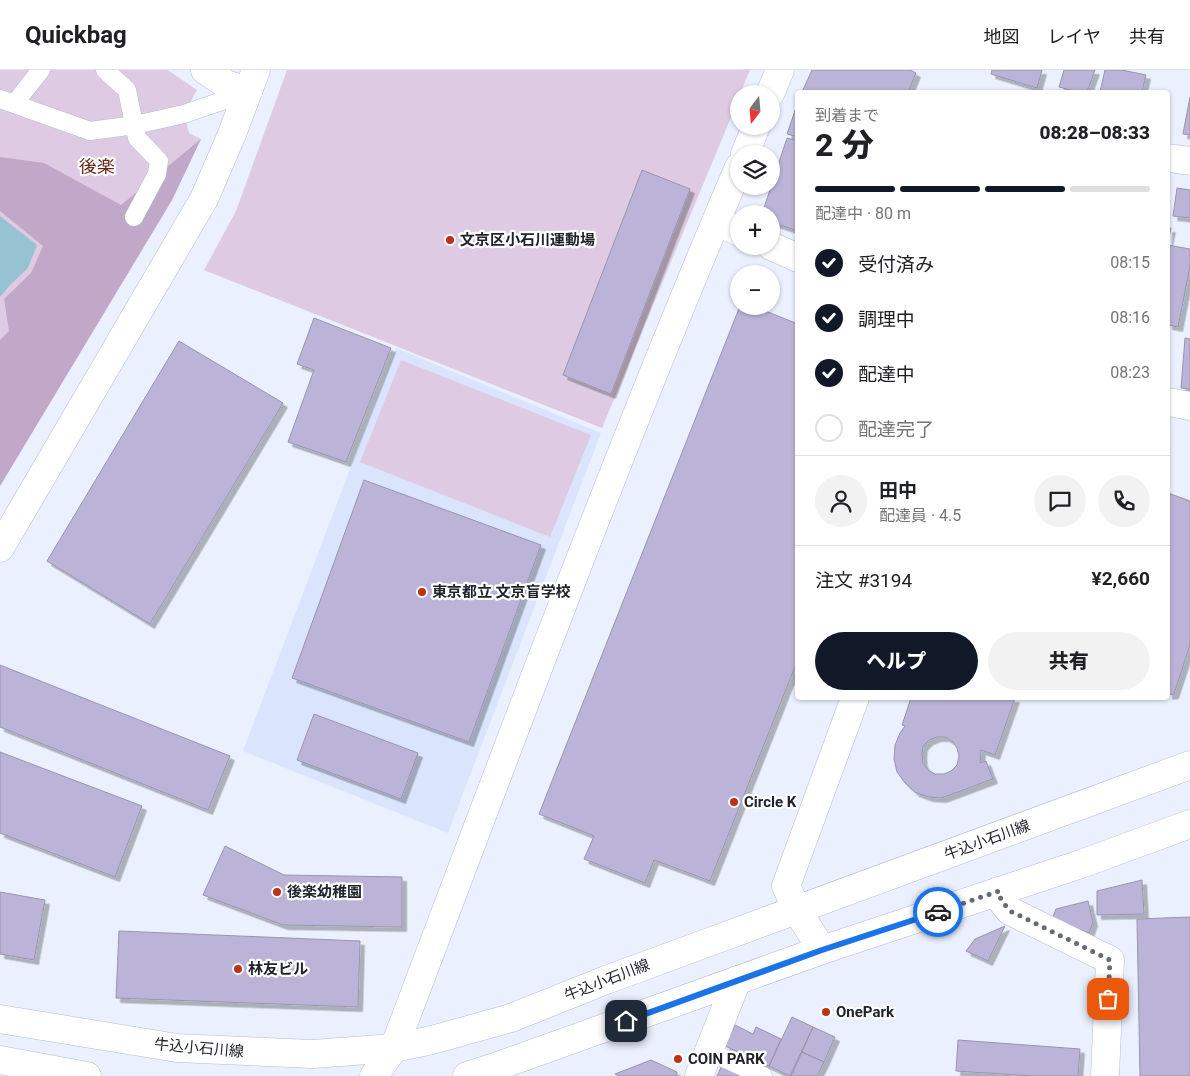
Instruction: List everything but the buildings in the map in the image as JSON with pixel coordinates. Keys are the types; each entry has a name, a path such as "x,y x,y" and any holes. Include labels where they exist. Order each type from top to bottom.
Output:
{"street":[{"path":"0,548 204,199 252,81 226,84 205,70"},
{"path":"774,85 780,70"},
{"path":"1170,158 1190,161"},
{"path":"374,1076 394,1048 607,491 727,227 733,195"},
{"path":"780,250 795,257"},
{"path":"1170,402 1190,406"},
{"path":"822,950 786,886 854,700"},
{"name":"牛込小石川線","path":"0,1019 177,1048 313,1054 394,1048 432,1040 511,1018 606,980 1190,765"},
{"path":"467,1076 526,1057 822,950 1081,864 1190,824"},
{"path":"999,891 1001,900 1010,911 1110,960 1105,1076"},
{"path":"705,1064 737,980"},
{"path":"0,1060 87,1076"}],"lane":[{"path":"41,70 7,102 90,131 135,125 184,114 252,81"},
{"path":"105,70 127,90 137,138 159,161 157,174 134,217"},
{"path":"705,1064 762,1076"}],"shaded area":[{"path":"0,70 168,70 197,90 184,114 189,133 201,139 172,200 0,486"},
{"name":"文京区小石川運動場","path":"287,70 750,70 744,85 730,85 730,120 602,428 204,270 236,211"},
{"path":"201,139 172,200 0,486 0,340 9,331 4,299 31,273 43,246 0,211 0,157 44,163 121,205"},
{"path":"0,216 37,245 28,268 0,297"},
{"name":"東京都立 文京盲学校","path":"396,348 601,433 448,833 243,751"},
{"path":"401,360 591,435 550,537 360,462"}],"way so far":[{"path":"938,912 999,891 1001,900 1010,911 1110,960 1108,999"}],"place":[{"name":"文京区小石川運動場","path":"450,240"},
{"name":"東京都立 文京盲学校","path":"422,592"},
{"name":"Circle K","path":"734,802"},
{"name":"後楽幼稚園","path":"277,892"},
{"name":"林友ビル","path":"238,969"},
{"name":"OnePark","path":"826,1012"},
{"name":"COIN PARK","path":"678,1059"}],"district":[{"name":"後楽","path":"97,167"}],"route":[{"path":"626,1021 822,950 938,912"}]}
